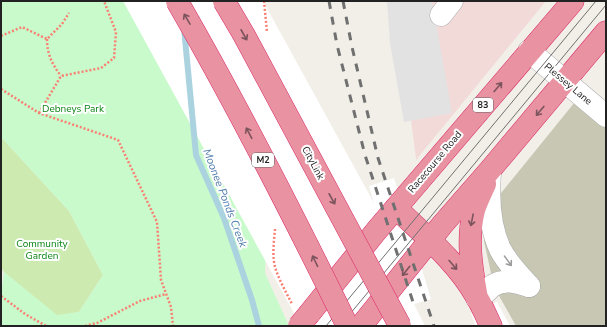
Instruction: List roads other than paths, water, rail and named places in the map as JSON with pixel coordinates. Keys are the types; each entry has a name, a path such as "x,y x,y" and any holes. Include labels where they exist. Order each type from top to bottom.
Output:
{"highway":[{"name":"M2","path":"177,1 203,47 348,326"},
{"name":"CityLink","path":"224,1 400,326"},
{"name":"Racecourse Road","path":"304,320 396,208 573,1"},
{"path":"362,326 442,225 606,32"},
{"path":"482,307 471,258 471,227 475,209 490,170"},
{"path":"396,208 430,241 458,272 482,307"}],"lane":[{"name":"Plessey Lane","path":"529,51 606,116"},
{"path":"482,307 487,293 492,286 500,282 509,281 529,286 509,264 500,250 491,222 488,197 490,170"}],"waterway":[{"name":"Moonee Ponds Creek","path":"184,28 196,155 224,218 252,300 259,326"}],"tram line":[{"path":"326,326 596,1"},
{"path":"340,326 606,5"}],"railway":[{"path":"329,1 337,45 365,155 413,302"},
{"path":"343,1 352,47 378,158 434,326"}],"park label":[{"name":"Debneys Park","path":"73,109"},
{"name":"Community Garden","path":"42,250"}]}
